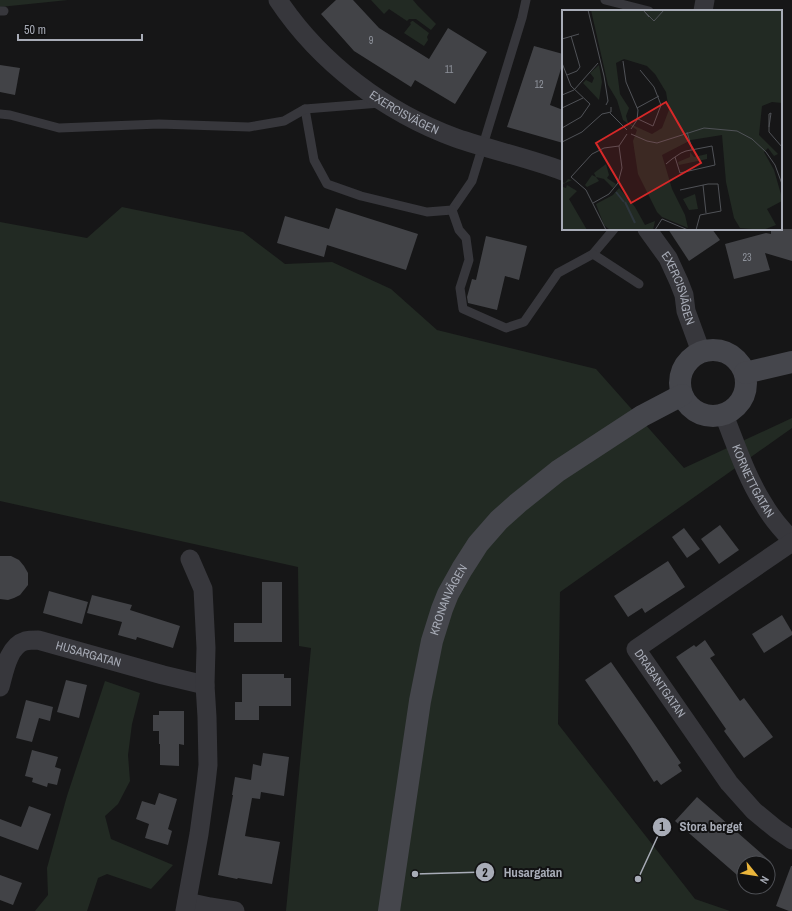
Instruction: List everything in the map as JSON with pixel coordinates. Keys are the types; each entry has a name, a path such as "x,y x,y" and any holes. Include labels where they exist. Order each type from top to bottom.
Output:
{"street":[{"name":"EXERCISVÄGEN","path":"278,0 314,45 352,79 385,103 416,120 456,138 562,171"},
{"path":"703,10 705,0"},
{"name":"EXERCISVÄGEN","path":"648,230 668,258 680,282 684,295 686,311 701,352"},
{"path":"717,350 731,355 737,359 745,373 746,386 741,400 736,407 724,415 702,415 695,412 684,401 680,387 681,372 690,359 701,352 717,350"},
{"path":"745,373 792,362"},
{"name":"KRONANVÄGEN","path":"389,911 420,701 432,641 448,594 462,569 478,544 499,520 558,471 636,420 682,395"},
{"name":"KORNETTGATAN","path":"724,415 746,471 757,493 763,504 792,541"},
{"name":"DRABANTGATAN","path":"792,541 636,649 729,783 754,811 792,840"},
{"path":"190,559 203,589 206,648 205,685 208,765 199,834 186,907 210,907 235,911"},
{"name":"HUSARGATAN","path":"0,688 8,657 16,646 25,641 38,640 163,675 205,685"}],"lane":[{"path":"452,210 472,181 520,25 526,0"},
{"path":"605,0 645,10"},
{"path":"0,114 10,115 59,128 160,124 249,127 284,120 305,109 385,103"},
{"path":"305,109 314,160 327,184 361,196 427,212 452,210"},
{"path":"452,210 459,230 466,238 469,260 460,288 463,309 506,328 524,322 558,273 593,254 613,230"},
{"path":"593,254 639,284"}],"shaded area":[{"path":"0,0 68,0 0,7"},
{"path":"371,0 413,0 436,24 431,30 416,19 409,19 407,21 389,9 384,14"},
{"path":"412,21 429,33 427,37 428,40 424,46 404,33"},
{"path":"122,207 243,232 285,264 332,262 391,289 437,330 596,369 684,468 792,418 792,428 560,592 558,724 695,899 730,911 286,911 311,648 299,646 298,567 0,501 0,222 87,238"},
{"path":"105,681 140,693 132,724 128,755 130,781 118,804 105,816 111,839 173,865 151,889 107,874 98,878 87,911 35,911 48,895 47,868 67,796"}],"building":[{"path":"336,0 353,0 379,28 429,59 448,28 487,52 455,104 415,80 411,87 354,51 321,14"},
{"path":"534,46 562,54 562,65 550,105 562,110 562,143 507,127"},
{"path":"0,65 20,68 15,95 0,92"},
{"path":"336,208 418,234 406,270 327,245 324,257 277,243 285,216 329,229"},
{"path":"792,229 792,261 765,253 770,270 734,279 725,244 766,233 771,234 771,230"},
{"path":"669,230 713,230 720,240 689,261"},
{"path":"486,236 527,246 519,280 505,276 497,310 468,303 467,297 472,279 476,280"},
{"path":"720,525 739,550 719,564 701,539"},
{"path":"684,528 700,549 687,558 672,537"},
{"path":"0,556 11,556 19,560 28,573 28,585 20,595 8,600 0,599"},
{"path":"668,561 685,587 645,613 642,608 628,617 614,596"},
{"path":"262,582 282,582 282,642 234,642 234,623 262,623"},
{"path":"49,591 88,602 82,624 43,613"},
{"path":"92,595 132,605 130,610 180,626 173,648 137,637 136,640 118,635 122,622 87,613"},
{"path":"782,615 792,632 792,635 764,653 752,634"},
{"path":"705,640 715,655 710,658 740,701 744,698 773,737 744,758 724,731 726,729 676,657 694,645 696,647"},
{"path":"611,662 681,763 678,765 682,771 661,785 657,780 654,782 585,680"},
{"path":"242,674 284,674 284,678 291,678 291,706 259,706 259,720 235,720 235,702 242,702"},
{"path":"66,680 87,685 79,718 57,712"},
{"path":"26,700 53,707 50,721 39,718 32,742 16,738"},
{"path":"159,711 184,711 184,745 179,744 179,766 160,765 159,731 153,731 153,715 159,715"},
{"path":"32,750 58,757 55,767 61,769 57,785 48,783 47,787 32,782 33,778 25,776"},
{"path":"263,753 289,757 284,796 261,792 260,799 252,798 245,836 280,842 272,884 218,875 235,777 251,780 253,764 261,766"},
{"path":"159,793 177,799 168,829 172,831 168,845 145,838 149,824 136,819 142,801 155,805"},
{"path":"697,797 763,855 736,855 736,874 675,821"},
{"path":"29,806 51,814 38,850 0,836 0,819 21,827"},
{"path":"791,866 792,911 789,911 776,906"},
{"path":"0,875 22,883 13,905 0,900"}],"place":[{"name":"Husargatan","path":"415,874"},
{"name":"Stora berget","path":"638,879"}]}
